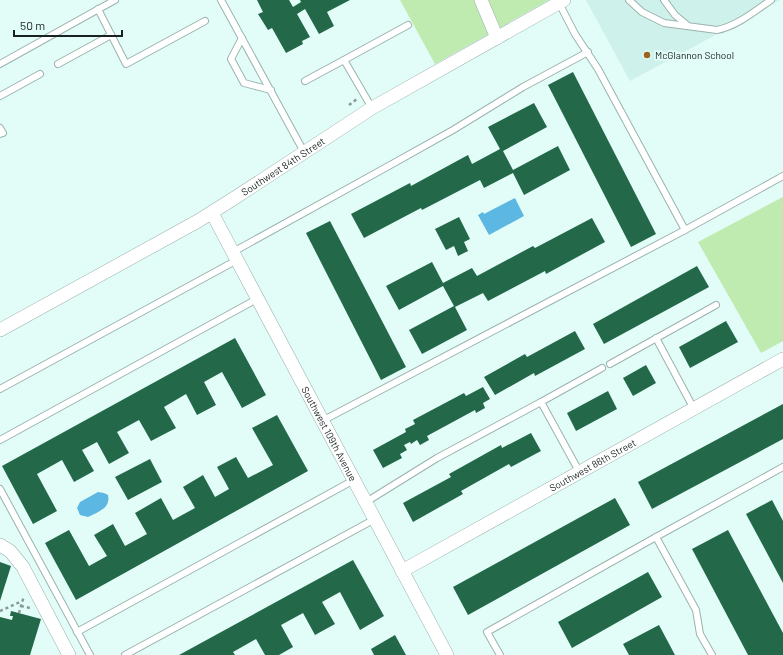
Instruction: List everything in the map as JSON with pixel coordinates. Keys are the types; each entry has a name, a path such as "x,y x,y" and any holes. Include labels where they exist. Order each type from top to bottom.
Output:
{"street":[{"path":"481,0 496,38"},
{"name":"Southwest 84th Street","path":"0,330 212,213 372,108 561,2"},
{"name":"Southwest 109th Avenue","path":"212,213 447,655"},
{"name":"Southwest 86th Street","path":"402,571 783,359"},
{"path":"0,545 10,551 22,567 69,655"}],"lane":[{"path":"0,64 115,0"},
{"path":"221,0 304,152"},
{"path":"629,0 642,12 664,23 717,30 739,21 772,0"},
{"path":"664,0 675,15 687,25"},
{"path":"561,2 685,230"},
{"path":"98,9 126,64 205,21"},
{"path":"305,81 408,25"},
{"path":"58,64 111,35"},
{"path":"242,38 230,59 244,83 271,90"},
{"path":"0,389 235,256 258,238 386,168 453,130 523,87 588,52"},
{"path":"344,60 372,108"},
{"path":"0,96 40,74"},
{"path":"0,128 2,133 0,134"},
{"path":"322,420 685,230 783,176"},
{"path":"0,440 257,299"},
{"path":"610,364 716,305"},
{"path":"656,338 694,409"},
{"path":"366,502 437,458 602,368"},
{"path":"541,402 580,473"},
{"path":"500,655 487,632 783,468"},
{"path":"77,632 354,480"},
{"path":"0,489 90,655"},
{"path":"125,655 375,519"},
{"path":"656,537 696,610 700,634 712,655"}],"path":[{"path":"19,613 24,595"},
{"path":"0,611 22,601"}],"shaded area":[{"name":"McGlannon School","path":"586,0 780,0 630,81"}],"green space":[{"path":"400,0 549,0 435,64"},
{"path":"783,197 783,341 761,353 698,242"}],"water":[{"path":"515,198 524,216 489,235 478,215 483,212 484,214"},
{"path":"98,492 108,495 108,503 106,506 88,517 80,515 77,508 80,502"}],"building":[{"path":"257,0 289,0 293,7 301,2 300,0 350,0 327,12 334,26 319,34 305,9 297,14 310,37 302,41 303,44 286,53 272,28 268,30 258,14 263,12"},
{"path":"573,72 656,234 631,247 548,85"},
{"path":"534,103 547,127 503,151 513,170 558,146 570,170 524,195 513,173 484,188 480,180 422,210 421,208 364,238 351,214 410,183 411,186 468,155 472,164 500,149 488,127"},
{"path":"459,217 470,239 464,242 468,251 458,256 454,246 446,250 435,229"},
{"path":"592,218 605,242 546,274 545,271 488,301 483,293 455,307 467,330 422,354 409,330 454,306 443,286 399,310 386,286 432,262 443,283 472,268 477,276 533,246 535,248"},
{"path":"330,221 406,367 381,380 306,233"},
{"path":"697,266 709,287 604,344 593,324"},
{"path":"726,321 738,342 690,368 679,347"},
{"path":"575,331 585,349 535,376 534,373 495,395 484,377 525,354 527,357"},
{"path":"235,338 266,395 242,408 222,372 204,382 216,405 197,415 186,394 164,407 176,428 151,441 139,420 117,432 129,453 109,464 97,442 82,450 94,471 74,482 62,460 37,474 57,511 33,524 2,466"},
{"path":"646,365 656,383 633,396 623,378"},
{"path":"483,387 490,399 483,403 485,408 476,413 475,410 427,436 429,440 420,445 417,440 411,444 410,442 404,445 407,450 400,454 402,458 383,468 373,450 406,432 405,429 415,424 413,420 464,393 466,396"},
{"path":"608,391 617,409 576,431 567,413"},
{"path":"783,404 783,439 652,509 638,482"},
{"path":"277,415 308,471 76,600 45,543 69,530 89,566 107,556 94,535 113,524 125,546 147,534 135,513 161,498 173,520 195,508 183,487 203,475 215,497 229,489 217,467 236,457 248,478 273,465 252,428"},
{"path":"531,433 541,451 511,467 509,464 461,491 463,494 413,522 403,503 451,477 449,474 501,445 502,448"},
{"path":"150,459 162,482 128,500 115,477"},
{"path":"615,498 630,525 468,615 453,587"},
{"path":"772,500 783,521 783,583 746,514"},
{"path":"728,530 783,633 783,655 748,655 692,549"},
{"path":"353,560 384,616 360,630 340,592 322,602 335,624 315,635 303,613 281,625 293,647 279,655 265,655 256,639 233,652 235,655 179,655"},
{"path":"0,562 11,566 0,601"},
{"path":"648,572 662,597 572,648 558,622"},
{"path":"11,611 41,619 30,655 0,655 0,617 12,620 13,616 10,616"},
{"path":"659,625 675,655 629,655 623,644"},
{"path":"395,635 406,655 374,655 371,649"}],"place":[{"name":"McGlannon School","path":"647,55"}]}
